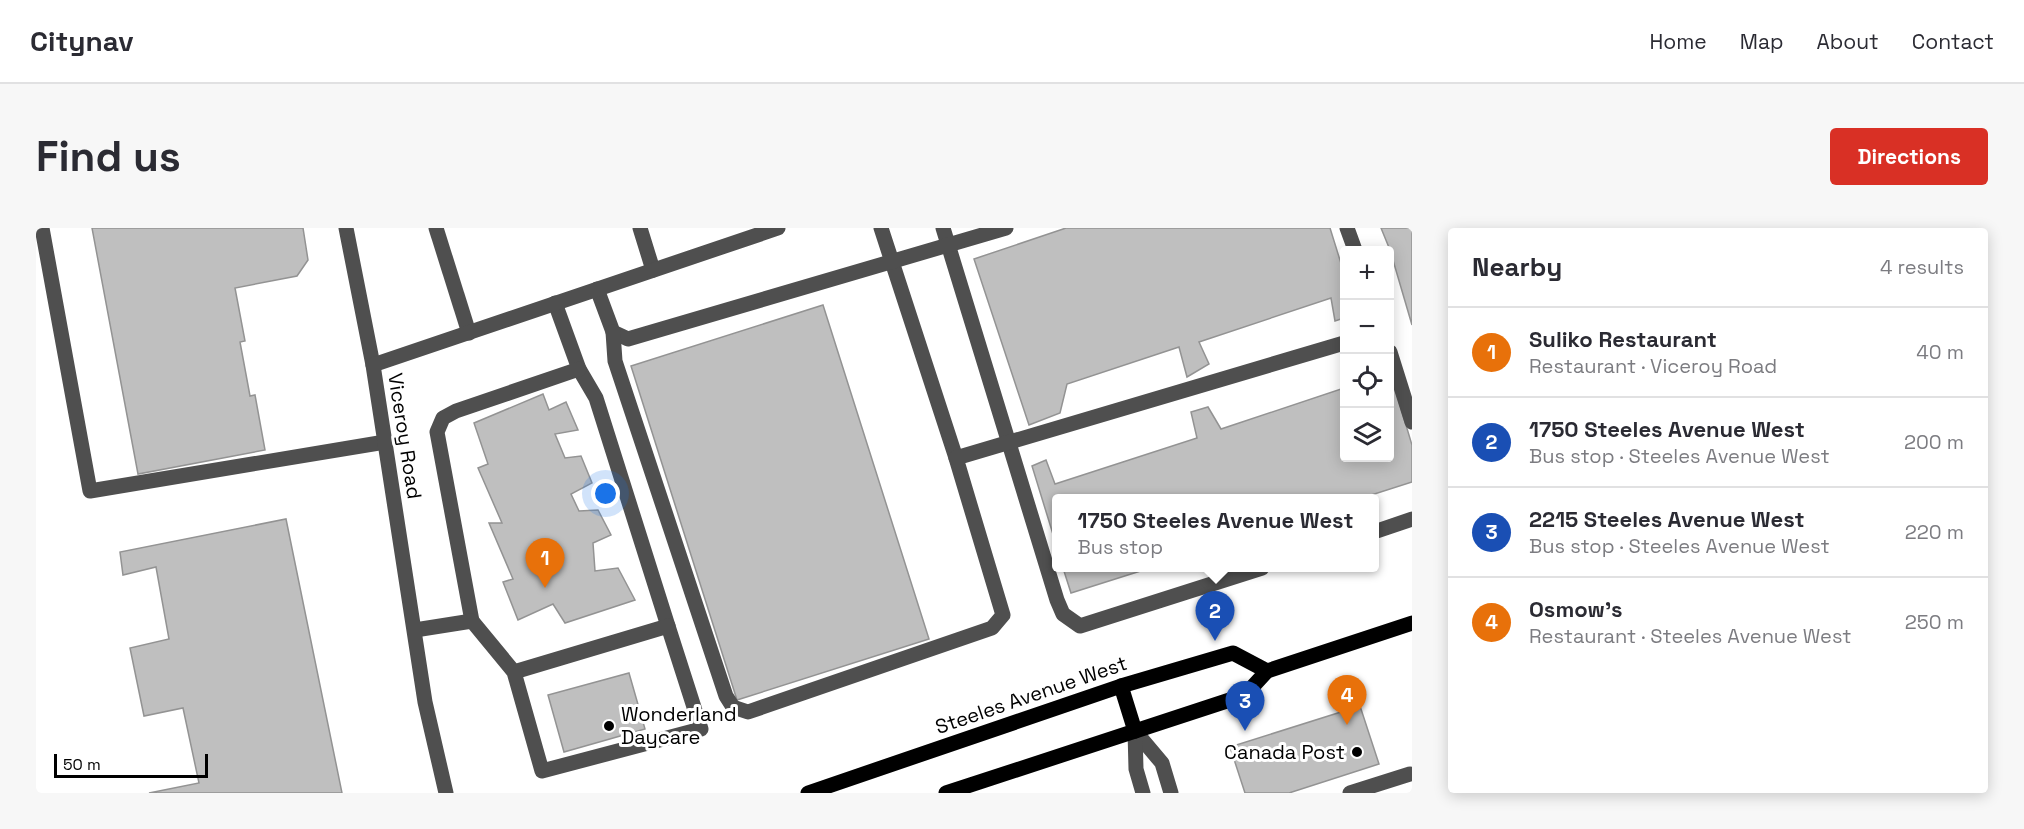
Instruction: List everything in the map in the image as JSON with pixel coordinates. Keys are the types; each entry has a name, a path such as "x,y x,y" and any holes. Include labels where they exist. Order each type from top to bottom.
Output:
{"main road":[{"path":"946,793 1245,695 1268,671 1412,622"},
{"name":"Steeles Avenue West","path":"808,793 1121,686 1233,653 1268,671"},
{"path":"1121,686 1135,731"}],"street":[{"path":"42,228 90,490 385,442"},
{"path":"346,228 373,365"},
{"path":"436,228 469,333"},
{"path":"640,228 653,270"},
{"name":"Viceroy Road","path":"446,793 425,702 373,365 778,228"},
{"path":"597,289 613,332 615,361 726,696 733,707 748,712 992,628 1003,615 956,458 881,228"},
{"path":"943,228 1063,614 1080,626 1247,572"},
{"path":"613,332 628,339 890,261 948,247 1006,228"},
{"path":"1347,228 1354,246"},
{"path":"555,303 579,369 596,398 701,729 542,771 514,672 472,621 437,432 443,418 456,411 579,369"},
{"path":"956,458 1009,445 1340,344"},
{"path":"1390,354 1412,422"},
{"path":"1379,530 1412,519"},
{"path":"415,630 472,621"},
{"path":"514,672 668,626"},
{"path":"1135,731 1136,770 1143,793"},
{"path":"1135,731 1162,763 1171,793"},
{"path":"1350,793 1410,774"}],"building":[{"path":"92,228 303,228 308,260 297,276 235,288 245,341 240,342 250,396 255,395 265,450 138,474"},
{"path":"1066,228 1330,228 1340,260 1340,319 1335,321 1331,298 1199,342 1209,364 1187,377 1179,347 1067,384 1060,413 1029,425 974,259"},
{"path":"1381,228 1412,228 1412,325 1394,264 1394,246 1388,246"},
{"path":"823,305 929,639 737,700 631,366"},
{"path":"1394,385 1412,445 1412,482 1374,494 1052,494 1052,531 1032,466 1046,460 1055,484 1197,438 1191,412 1208,407 1221,429 1340,389 1340,462 1394,462"},
{"path":"543,394 549,410 566,402 578,430 555,434 565,458 581,456 592,483 571,494 579,511 598,510 611,535 593,543 595,571 618,568 635,600 565,623 553,604 518,620 503,582 513,579 489,523 502,523 478,468 488,464 474,423"},
{"path":"286,519 342,793 149,793 199,783 183,708 144,716 130,648 169,639 156,567 123,575 120,552"},
{"path":"1064,572 1137,572 1071,593"},
{"path":"629,673 645,729 564,752 548,695"},
{"path":"1360,706 1379,764 1289,793 1245,793 1230,747"}],"place":[{"name":"Suliko Restaurant","path":"545,588"},
{"name":"1750 Steeles Avenue West","path":"1215,641"},
{"name":"Osmow's","path":"1347,725"},
{"name":"Wonderland Daycare","path":"609,726"},
{"name":"2215 Steeles Avenue West","path":"1245,731"},
{"name":"Canada Post","path":"1357,752"}]}
